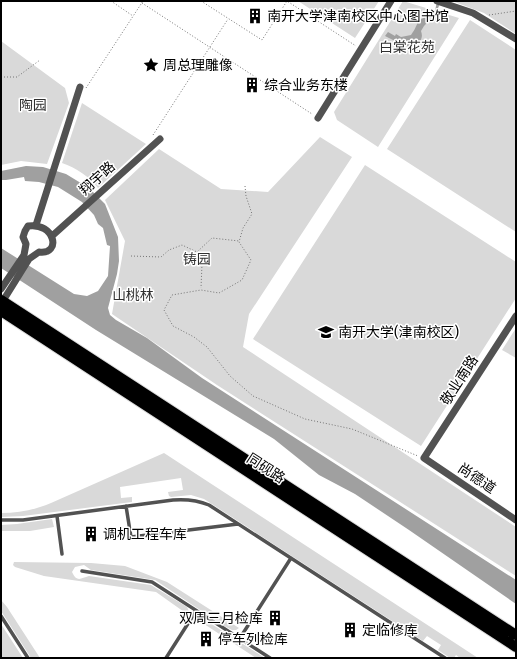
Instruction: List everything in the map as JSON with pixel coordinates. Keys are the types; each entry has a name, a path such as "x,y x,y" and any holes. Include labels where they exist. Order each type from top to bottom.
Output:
{"main road":[{"name":"同砚路","path":"2,302 516,635"},
{"name":"同砚路","path":"1,311 516,647"}],"street":[{"path":"318,118 391,1"},
{"path":"440,2 480,17 516,39"},
{"path":"36,225 56,162 82,89"},
{"name":"翔宇路","path":"52,236 160,139"},
{"path":"2,302 13,278 26,257 26,244 23,237 28,226 36,225 45,228 52,236 52,243 49,251 45,253 39,252 26,244"},
{"path":"26,257 39,252"},
{"path":"1,289 13,278"},
{"name":"敬业南路","path":"424,458 516,316"},
{"name":"尚德道","path":"424,458 516,520"}],"lane":[{"path":"1,520 23,520 173,500 201,502 209,505 444,658"},
{"path":"126,506 131,537 238,524"},
{"path":"57,516 62,554"},
{"path":"240,638 291,558"},
{"path":"82,571 152,582 270,658"},
{"path":"166,658 196,610"},
{"path":"1,616 28,658"}],"path":[{"path":"111,1 133,16"},
{"path":"201,1 262,40 287,1 361,49"},
{"path":"82,89 142,2 318,118"},
{"path":"480,17 516,11"},
{"path":"153,135 228,19"},
{"path":"1,77 17,77 40,60"},
{"path":"245,186 246,196 252,214 242,228 239,242 251,260 242,280 219,293 201,290 172,295 164,310 173,326 194,337 207,347 230,376 253,396 305,419 352,429 424,458"},
{"path":"197,252 212,238 239,242"},
{"path":"131,256 161,257 169,250 182,245 197,252 202,264 201,290"}],"green space":[{"path":"298,1 379,1 355,38"},
{"name":"白棠花苑","path":"403,1 459,18 378,147 337,120 334,112"},
{"path":"452,1 516,1 516,34 484,13"},
{"path":"470,20 516,50 516,232 387,149"},
{"name":"陶园","path":"1,41 65,88 69,103 47,164 21,161 1,165"},
{"path":"82,103 146,144 98,188 82,173 62,163"},
{"name":"铸园","path":"320,137 352,157 249,314 243,347 516,527 516,576 217,385 112,314 125,241 105,200 159,149 221,189 268,192"},
{"path":"365,165 516,262 516,298 421,446 253,339"},
{"path":"516,328 516,358 502,350"},
{"path":"164,453 478,658 460,658 456,655 454,658 450,658 438,650 441,645 427,636 423,641 204,499 191,495 169,496 168,492 183,490 181,478 120,487 121,498 132,497 132,502 23,516 1,517 1,513 26,511 39,508"},
{"path":"52,519 54,527 30,531 1,531 1,525"},
{"path":"14,562 91,563 125,566 167,582 239,628 232,630 224,626 155,580 91,570 84,565 75,567 72,572 77,579 89,576 151,585 187,607 189,611 187,614 156,592 44,576 15,567 13,565"},
{"path":"1,600 40,658 31,658 1,611"},
{"path":"200,618 265,658 256,658 198,620"},
{"path":"1,624 23,658 1,658"}],"shaded area":[{"path":"437,1 441,1 436,13 424,26 421,31 422,36 420,41 414,48 404,45 399,47 395,41 385,36 388,32 395,36 396,34 401,37 411,35 420,20 432,15 435,11"},
{"path":"26,166 43,167 66,174 89,188 105,204 118,237 119,261 108,308 110,315 147,338 202,378 516,580 516,604 355,494 319,475 274,439 96,330 1,268 1,248 74,294 87,296 98,291 108,276 110,246 107,245 103,228 98,224 94,215 82,202 58,187 39,182 25,181 24,177 1,180 1,171"}],"place":[{"name":"南开大学津南校区中心图书馆","path":"255,16"},
{"name":"周总理雕像","path":"151,65"},
{"name":"综合业务东楼","path":"252,85"},
{"name":"南开大学(津南校区)","path":"326,332"},
{"name":"调机工程车库","path":"91,534"},
{"name":"双周三月检库","path":"275,618"},
{"name":"定临修库","path":"350,630"},
{"name":"停车列检库","path":"206,639"}],"park label":[{"name":"山桃林","path":"133,295"}]}
